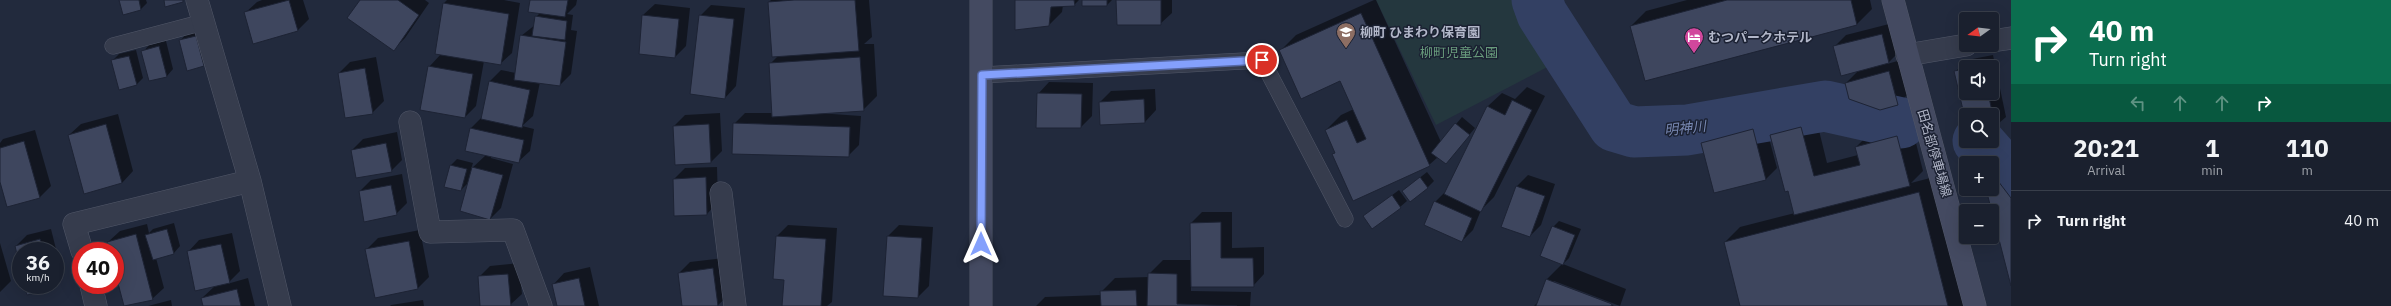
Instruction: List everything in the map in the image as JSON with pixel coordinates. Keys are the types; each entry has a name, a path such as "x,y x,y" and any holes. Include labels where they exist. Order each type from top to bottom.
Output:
{"street":[{"path":"197,0 250,181 280,306"},
{"path":"981,0 981,306"},
{"name":"田名部停車場線","path":"1893,0 1944,185 1975,306"},
{"path":"1999,40 2011,38"},
{"path":"1907,55 1959,46"},
{"path":"410,122 430,232 512,230 541,306"},
{"path":"79,242 74,224 250,181"},
{"path":"721,193 735,306"},
{"path":"93,294 96,306"}],"lane":[{"path":"113,46 204,22"},
{"path":"982,75 1262,60 1345,219"}],"green space":[{"name":"柳町児童公園","path":"1376,0 1527,0 1557,62 1436,125"}],"building":[{"path":"119,0 139,0 141,10 123,15"},
{"path":"164,0 183,0 183,2 165,7"},
{"path":"289,0 298,31 253,44 244,12"},
{"path":"360,0 398,0 419,15 394,51 347,18"},
{"path":"530,0 568,0 565,17 528,12"},
{"path":"794,0 855,0 859,51 772,57 768,2"},
{"path":"1015,0 1074,0 1075,6 1051,7 1049,26 1015,30"},
{"path":"1082,0 1107,0 1107,6 1082,6"},
{"path":"1116,0 1161,0 1161,25 1117,25"},
{"name":"むつパークホテル","path":"1727,0 1851,0 1857,25 1645,81 1630,26"},
{"path":"443,3 509,14 501,65 435,54"},
{"path":"1361,13 1430,166 1353,201 1332,154 1335,153 1325,130 1347,120 1357,143 1366,139 1340,81 1301,99 1279,50"},
{"path":"642,15 679,19 675,58 639,54"},
{"path":"699,15 734,19 725,99 690,94"},
{"path":"535,16 567,21 565,40 532,36"},
{"path":"1882,34 1889,63 1841,76 1833,46"},
{"path":"520,35 566,42 560,86 514,80"},
{"path":"196,36 204,66 187,71 179,40"},
{"path":"159,46 167,77 149,81 141,51"},
{"path":"129,56 137,85 119,90 111,60"},
{"path":"860,57 864,111 772,117 769,63"},
{"path":"428,66 473,74 465,118 420,110"},
{"path":"365,68 373,114 345,118 338,73"},
{"path":"1959,70 1959,93 1954,71"},
{"path":"1889,71 1898,105 1880,110 1849,99 1845,83"},
{"path":"489,81 530,90 522,128 481,119"},
{"path":"1037,93 1082,94 1081,128 1036,128"},
{"path":"1144,99 1145,123 1100,125 1099,102"},
{"path":"1512,100 1532,110 1481,212 1444,194 1487,106 1505,115"},
{"path":"1961,100 1990,100 1991,108 1963,108"},
{"path":"733,123 850,127 849,157 732,154"},
{"path":"1455,123 1470,135 1446,164 1431,153"},
{"path":"106,124 122,183 84,194 68,135"},
{"path":"709,124 711,163 675,165 673,126"},
{"path":"1801,127 1814,176 1860,165 1855,147 1897,136 1910,186 1794,215 1788,191 1785,192 1770,135"},
{"path":"470,128 524,140 519,163 465,151"},
{"path":"1753,129 1766,180 1714,193 1701,143"},
{"path":"24,141 40,198 7,207 0,182 0,148"},
{"path":"386,143 392,172 356,178 351,150"},
{"path":"450,165 467,169 461,191 444,187"},
{"path":"472,167 503,175 490,220 460,211"},
{"path":"706,177 707,215 674,216 673,179"},
{"path":"1420,177 1428,188 1410,202 1402,191"},
{"path":"1999,182 2011,198 2011,286 1999,239 1999,204 1990,204 1988,196 1999,196"},
{"path":"391,185 397,215 364,222 359,191"},
{"path":"1516,186 1545,196 1530,237 1501,227"},
{"path":"1919,192 1948,306 1740,306 1724,242"},
{"path":"1392,195 1401,208 1372,229 1363,216"},
{"path":"1434,201 1472,218 1462,242 1424,225"},
{"path":"1221,222 1221,258 1253,258 1254,287 1191,287 1190,223"},
{"path":"1552,226 1575,235 1563,265 1540,256"},
{"path":"167,229 174,254 153,260 145,235"},
{"path":"136,234 153,300 124,306 121,294 124,294 124,242 107,242"},
{"path":"776,236 826,239 821,306 782,306 784,280 773,279"},
{"path":"887,236 922,238 918,298 883,296"},
{"path":"40,239 41,242 29,242"},
{"path":"409,241 418,289 375,298 365,249"},
{"path":"221,244 230,283 195,291 187,251"},
{"path":"713,268 718,306 682,306 678,273"},
{"path":"1148,273 1177,274 1177,304 1237,306 1147,306"},
{"path":"508,274 511,306 480,306 478,276"},
{"path":"579,278 585,306 557,306 552,284"},
{"path":"1546,279 1612,304 1611,306 1536,306"},
{"path":"237,289 241,306 203,306 201,298"},
{"path":"1136,290 1137,306 1101,306 1100,291"}],"waterway":[{"name":"明神川","path":"1537,0 1542,14 1614,126 1634,132 1687,130 1825,106 1901,123"},
{"name":"明神川","path":"1984,148 2011,178"}],"place":[{"name":"柳町 ひまわり保育園","path":"1346,49"},
{"name":"むつパークホテル","path":"1694,54"}],"route":[{"path":"981,244 982,75 1262,60"}]}
